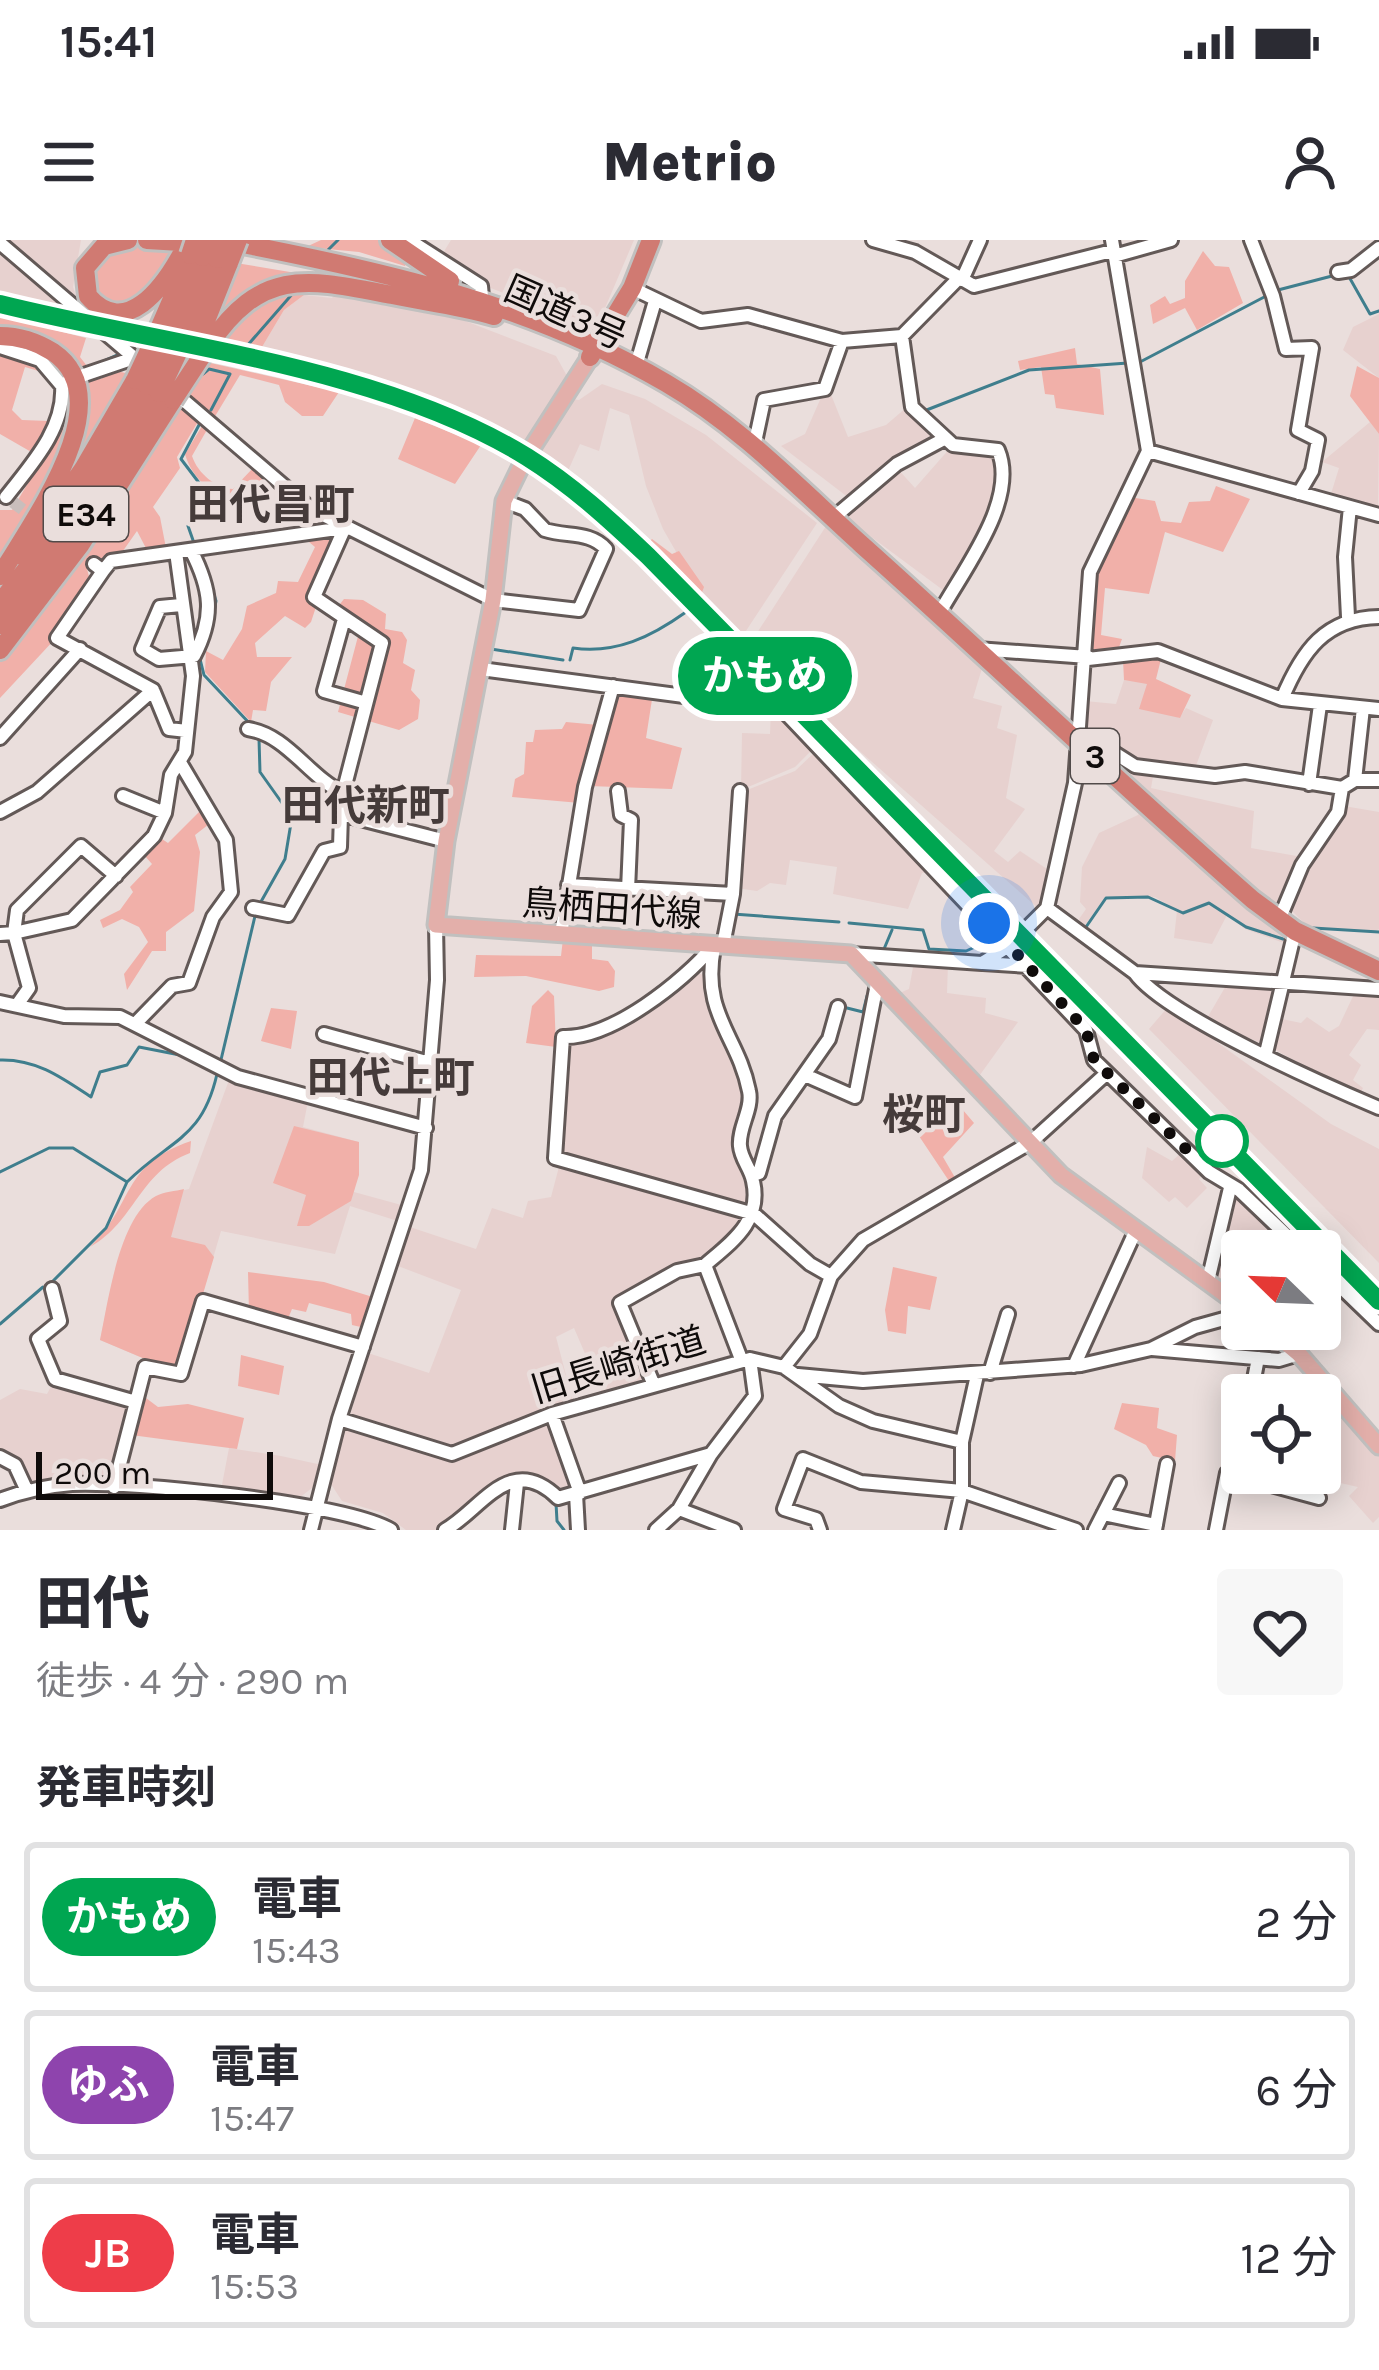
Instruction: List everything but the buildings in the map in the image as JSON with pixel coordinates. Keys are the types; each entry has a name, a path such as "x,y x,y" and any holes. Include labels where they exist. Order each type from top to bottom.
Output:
{"highway":[{"path":"128,240 98,250 85,268 85,290 104,310 125,312 149,301 199,248"},
{"path":"147,240 199,248"},
{"path":"244,243 310,240"},
{"path":"390,240 417,263 491,306"},
{"path":"593,352 632,288 651,240"},
{"name":"国道3号","path":"199,248 244,243 376,269 491,306 636,366 699,404 754,446 1287,926 1379,971"},
{"path":"0,580 157,391 184,338 199,248"},
{"path":"0,648 9,626 81,544 148,439 157,391 184,338 199,248"},
{"name":"国道3号","path":"199,248 491,306"},
{"path":"184,338 290,282 338,284 491,306"},
{"path":"0,336 28,340 61,358 74,374 82,401 64,459 0,580"},
{"name":"国道3号","path":"593,352 693,413 831,517"},
{"name":"E34","path":"0,603 157,391"},
{"name":"E34","path":"9,626 82,519 157,391"}],"main road":[{"path":"436,925 446,841 493,600 504,501 524,460 593,352"},
{"name":"鳥栖田代線","path":"436,925 850,954"},
{"path":"850,954 1060,1175 1221,1292"},
{"path":"1294,1350 1379,1446"}],"street":[{"path":"409,240 481,286 491,306"},
{"path":"873,240 898,242 974,286 1112,249 1171,240"},
{"path":"632,288 701,321 748,315 842,341 902,336 960,280 980,240"},
{"path":"1251,240 1286,349 1312,348 1298,430 1318,440 1312,472 1299,493"},
{"path":"0,243 311,509 493,600 579,610 607,549 590,536 545,530 525,508 504,501"},
{"path":"1338,272 1351,270 1379,248"},
{"path":"982,963 1010,946 1047,908 1079,742 1090,572 1148,451 1112,249"},
{"path":"636,366 655,301"},
{"path":"902,336 912,407 953,445 998,450 1006,478 939,614"},
{"path":"754,446 764,400 825,389 842,341"},
{"path":"0,347 40,360 71,381"},
{"path":"6,498 53,428 71,381 134,358"},
{"path":"831,517 897,464 944,439"},
{"path":"1148,451 1379,515"},
{"path":"1348,617 1345,557 1350,507"},
{"path":"187,731 169,729 152,690 57,634 103,565 345,527"},
{"path":"256,909 288,915 324,851 340,847 343,793 362,702 382,643 314,597 345,527"},
{"path":"7,933 72,920 154,836 165,813 171,775 181,764 193,676 181,605 189,550"},
{"path":"188,659 205,634 211,602 189,550"},
{"path":"181,605 160,607 142,649 159,659 188,659"},
{"path":"1282,699 1304,655 1348,617 1379,617"},
{"path":"344,619 324,691 362,702"},
{"path":"0,738 80,649"},
{"path":"977,649 1088,658 1158,651 1282,699 1379,709"},
{"path":"481,669 782,709 1086,1030 1094,1060 1281,1230"},
{"path":"561,934 585,787 613,686"},
{"path":"0,812 38,792 152,690"},
{"path":"1309,784 1320,705"},
{"path":"1266,1053 1302,865 1339,812 1364,708"},
{"path":"255,730 343,793"},
{"path":"1079,742 1094,740 1136,766 1215,776 1234,771 1309,784 1379,780"},
{"path":"136,1024 172,986 190,983 213,917 231,892 226,840 181,764"},
{"path":"618,791 621,815 631,820 628,890"},
{"path":"653,1382 620,1303 677,1271 706,1265 754,1214 752,1175 740,1146 749,1091 718,1021 710,965 733,894 740,791"},
{"path":"123,796 165,813"},
{"path":"341,814 446,841"},
{"path":"17,1005 29,988 7,933 17,910 81,846 116,876"},
{"path":"568,885 733,894"},
{"path":"1047,908 1166,999 1379,1108"},
{"path":"311,1530 339,1419 411,1211 426,1128 436,925"},
{"path":"719,945 619,1023 591,1036 563,1036 555,1158 754,1214 810,1264 832,1276"},
{"path":"850,954 1028,966"},
{"path":"1135,974 1379,989"},
{"path":"805,1075 855,1097 877,984"},
{"path":"0,1002 64,1016 108,1016 136,1024 218,1068 282,1092 426,1128"},
{"path":"752,1175 759,1173 775,1116 829,1039 838,1007"},
{"path":"324,1034 430,1063"},
{"path":"784,1367 809,1334 832,1276 863,1240 1031,1142 1107,1073"},
{"path":"1208,1281 1230,1188"},
{"path":"1074,1366 1136,1230"},
{"path":"656,1530 679,1509 711,1454 755,1396 706,1265"},
{"path":"1341,1287 1379,1324"},
{"path":"52,1288 60,1321 38,1339 55,1379 136,1402"},
{"path":"114,1487 146,1366 181,1374 203,1300 364,1346"},
{"path":"953,1530 962,1491 962,1442 1008,1314"},
{"path":"797,1375 863,1381 1074,1366 1151,1349 1221,1318"},
{"path":"1151,1349 1258,1358 1299,1354"},
{"path":"1255,1374 1258,1358"},
{"name":"旧長崎街道","path":"339,1419 452,1454 551,1414 745,1359 784,1367 839,1406 873,1421 962,1442"},
{"path":"551,1414 578,1493 578,1530"},
{"path":"445,1530 467,1518 486,1492 518,1483 547,1488 558,1498 711,1454"},
{"path":"0,1457 14,1465 27,1491"},
{"path":"820,1530 816,1520 784,1509 803,1459 861,1482 962,1491 1076,1530"},
{"path":"1103,1514 1155,1527 1167,1465"},
{"path":"512,1530 518,1483"},
{"path":"1095,1530 1119,1483"},
{"path":"0,1500 76,1484 317,1508 359,1515 391,1530"},
{"path":"1223,1494 1217,1528 1233,1530"},
{"path":"1304,1494 1319,1498"},
{"path":"679,1509 734,1530"}],"shaded area":[{"path":"4,240 81,240 73,287 79,305"},
{"path":"321,240 381,240 407,262 405,266 359,252 306,247"},
{"path":"451,240 634,240 602,315 578,322 488,287 440,258"},
{"path":"138,246 174,252 143,298 112,306 97,298 90,274 113,249"},
{"path":"0,249 84,321 0,298"},
{"path":"1203,251 1215,266 1229,267 1243,303 1197,330 1185,308 1153,324 1150,305 1165,296 1170,304 1185,298 1185,281"},
{"path":"236,263 302,274 208,341"},
{"path":"293,287 338,295 304,295 284,310 262,347 349,374 349,380 217,347 259,301"},
{"path":"337,292 455,317 556,356 567,376 523,448 458,409 262,347 284,310 304,295 332,298"},
{"path":"1379,314 1379,378 1343,350 1353,327"},
{"path":"0,316 86,338 80,357 87,366 79,372 0,332"},
{"path":"1075,348 1077,364 1100,369 1104,415 1056,408 1054,395 1045,394 1041,367 1020,370 1018,361"},
{"path":"0,352 33,359 52,375 25,367 12,410 22,420 49,421 33,453 0,434"},
{"path":"206,362 339,392 323,416 302,416 285,402 279,385 240,375 214,418 186,395"},
{"path":"1357,366 1379,378 1379,434 1350,396"},
{"path":"112,370 130,374 69,482 62,474 83,380 93,375 101,379"},
{"path":"73,382 72,428 0,563 0,510 12,510 50,446"},
{"path":"602,384 645,399 706,435 817,523 740,640 701,595 663,529 646,486 629,415 610,408 599,451 580,444 567,473 540,451 571,399 579,400"},
{"path":"830,392 848,437 886,425 907,407 940,437 849,498 781,446 805,434 823,393"},
{"path":"178,405 199,420 177,457 180,468 153,507 160,517 166,548 148,552 137,531 118,558 95,559 87,569 91,584 55,639 0,698 0,659"},
{"path":"415,418 481,445 455,484 398,459"},
{"path":"1370,422 1379,434 1378,510 1330,497 1339,468 1322,462"},
{"path":"202,426 208,428 192,456 208,479 233,489 254,467 270,478 250,498 242,490 224,498 195,474 185,454"},
{"path":"951,447 996,454 1002,467 982,529 947,593 839,513 896,467 915,488"},
{"path":"1216,486 1250,499 1223,552 1165,532 1149,594 1105,588 1101,635 1122,639 1118,650 1092,651 1095,572 1129,497 1155,501 1161,521 1181,523 1189,502 1210,501"},
{"path":"828,523 983,665 973,698 1002,706 997,728 1017,735 1006,798 1025,809 994,851 1008,862 1020,851 1053,873 1040,910 812,709 755,636"},
{"path":"340,534 311,622 305,628 285,616 255,643 257,657 292,657 271,682 266,711 253,710 251,722 205,672 206,651 223,660 242,629 247,606 276,593 278,581 298,582 315,547 303,537"},
{"path":"652,539 672,554 679,551 704,587 701,595 740,640 647,544"},
{"path":"344,599 363,600 386,614 385,629 402,632 407,640 403,663 415,670 411,690 420,700 418,719 399,730 338,712 361,625 336,609"},
{"path":"1162,655 1156,679 1191,695 1180,718 1139,709 1147,684 1124,680 1123,660"},
{"path":"1124,680 1147,683 1179,718 1186,708 1213,720 1194,771 1120,755 1083,732 1085,701 1116,704"},
{"path":"616,689 653,693 646,738 682,748 672,789 589,786"},
{"path":"771,708 781,711 814,748 795,767 741,790 742,733 770,734"},
{"path":"566,722 599,725 580,803 512,797 515,779 524,774 526,742 533,742 535,730 562,729"},
{"path":"816,751 935,871 922,873 908,909 833,894 837,867 790,860 786,885 770,883 757,891 736,888 742,792 795,771"},
{"path":"1121,764 1154,771 1151,788 1254,811 1251,848 1302,857 1283,903 1276,906 1174,822 1117,769"},
{"path":"1344,806 1379,812 1379,929 1374,932 1308,927 1289,908 1310,858"},
{"path":"204,807 213,821 195,835 200,852 194,911 166,932 166,951 152,951 127,990 124,974 148,942 139,927 122,919 103,928 100,920 120,910 133,892 130,887 152,864 144,855 159,837 168,843"},
{"path":"1143,807 1166,836 1285,937 1284,943 1245,929 1227,915 1212,944 1174,938 1177,911 1155,897 1105,897 1084,927 1079,919 1086,909 1080,902 1082,867 1099,833 1138,815"},
{"path":"563,939 592,942 592,959 608,961 615,971 614,987 599,991 526,976 474,977 476,955 561,956"},
{"path":"914,962 948,964 947,993 986,998 985,1013 1018,1022 977,1079 895,995 909,989"},
{"path":"692,971 706,976 713,1019 746,1095 742,1111 751,1208 562,1154 559,1146 564,1044 615,1031"},
{"path":"1227,984 1274,987 1263,1044 1206,1020"},
{"path":"548,990 554,996 556,1047 526,1043 532,1006"},
{"path":"1355,992 1379,994 1379,1030 1367,1029 1349,1055 1361,1065 1353,1080 1363,1088 1359,1096 1272,1048 1282,1019 1301,1023 1307,1017 1329,1032 1339,1026"},
{"path":"1168,1007 1331,1124 1379,1149 1379,1263 1149,1029"},
{"path":"271,1008 297,1011 291,1049 261,1041"},
{"path":"229,1080 308,1101 303,1127 359,1142 354,1192 405,1206 401,1222 350,1206 335,1254 221,1231 180,1371 144,1364 145,1359 100,1340 114,1273 141,1210 155,1197 189,1189"},
{"path":"957,1103 974,1123 943,1157 957,1181 951,1184 919,1136"},
{"path":"294,1126 359,1142 359,1175 351,1201 309,1226 297,1226 306,1195 273,1183"},
{"path":"191,1141 190,1153 159,1172 118,1224 90,1247 140,1174 168,1151"},
{"path":"1147,1147 1172,1161 1182,1152 1204,1173 1199,1179 1207,1188 1187,1208 1175,1197 1169,1202 1142,1178"},
{"path":"560,1163 742,1219 709,1259 618,1297 647,1378 602,1393 574,1328 556,1337 573,1402 458,1447 350,1416 368,1353 429,1373 461,1290 398,1266 410,1227 476,1249 492,1208 523,1218 528,1201 551,1197"},
{"path":"184,1189 171,1237 205,1245 214,1257 180,1371 144,1364 145,1359 100,1340 117,1262 133,1222 156,1196"},
{"path":"1233,1193 1276,1230 1224,1230"},
{"path":"1221,1245 1221,1286 1213,1280"},
{"path":"893,1267 937,1277 930,1310 908,1306 906,1334 888,1331 885,1310"},
{"path":"248,1272 324,1282 376,1298 365,1328 352,1325 351,1314 309,1303 306,1312 292,1309 287,1321 249,1312"},
{"path":"241,1355 284,1366 279,1395 238,1386"},
{"path":"54,1381 133,1406 114,1480 70,1477 26,1482 0,1453 0,1400 20,1389 47,1394"},
{"path":"142,1395 158,1407 188,1404 244,1418 237,1449 131,1435"},
{"path":"1122,1403 1159,1408 1157,1428 1177,1435 1175,1461 1153,1456 1146,1445 1114,1429"},
{"path":"1341,1410 1379,1453 1379,1517 1373,1523 1349,1496 1358,1487 1341,1483"},
{"path":"551,1419 576,1492 559,1495 508,1481 481,1492 463,1516 437,1530 406,1530 383,1513 342,1501 329,1481 346,1427 452,1461"},
{"path":"229,1448 322,1465 312,1488 299,1498 221,1490"}],"waterway":[{"path":"326,252 338,240"},
{"path":"1348,275 1370,314 1379,311"},
{"path":"1278,290 1332,276"},
{"path":"240,354 294,292"},
{"path":"1140,362 1268,295"},
{"path":"90,367 117,355"},
{"path":"924,411 1029,370 1128,363"},
{"path":"203,374 209,369 230,374 211,410"},
{"path":"194,543 188,526 206,492 181,459 199,425"},
{"path":"204,563 216,601 211,628"},
{"path":"570,660 573,648 632,642 686,612"},
{"path":"491,649 563,660"},
{"path":"200,659 204,675 252,726"},
{"path":"258,907 285,859 292,817 260,772 259,739"},
{"path":"1086,927 1106,898 1148,897 1183,913 1209,903 1246,927 1283,939"},
{"path":"733,914 839,922"},
{"path":"220,1064 255,916"},
{"path":"849,923 923,930 929,949 966,951 991,940"},
{"path":"1313,928 1379,932"},
{"path":"884,949 892,930"},
{"path":"666,982 675,974"},
{"path":"647,997 660,986"},
{"path":"843,1007 863,1012 867,996"},
{"path":"0,1060 37,1066 91,1097 100,1072 127,1065 139,1047 180,1055"},
{"path":"0,1172 49,1148 73,1148 127,1182 193,1126 211,1096 217,1074"},
{"path":"51,1283 106,1228 127,1182"},
{"path":"0,1324 43,1287"},
{"path":"556,1503 557,1521 564,1530"}],"tunnel":[{"path":"13,502 40,523"}],"railway":[{"path":"0,309 341,384 470,430 541,471 645,559 1379,1308"}],"train":[{"name":"かもめ","path":"0,304 392,397 465,424 561,479 648,556 1379,1301"}],"district":[{"name":"田代昌町","path":"271,504"},
{"name":"田代新町","path":"366,805"},
{"name":"田代上町","path":"391,1077"},
{"name":"桜町","path":"924,1114"}],"route":[{"path":"989,923 1086,1030 1094,1060 1186,1149 1222,1141"}]}
